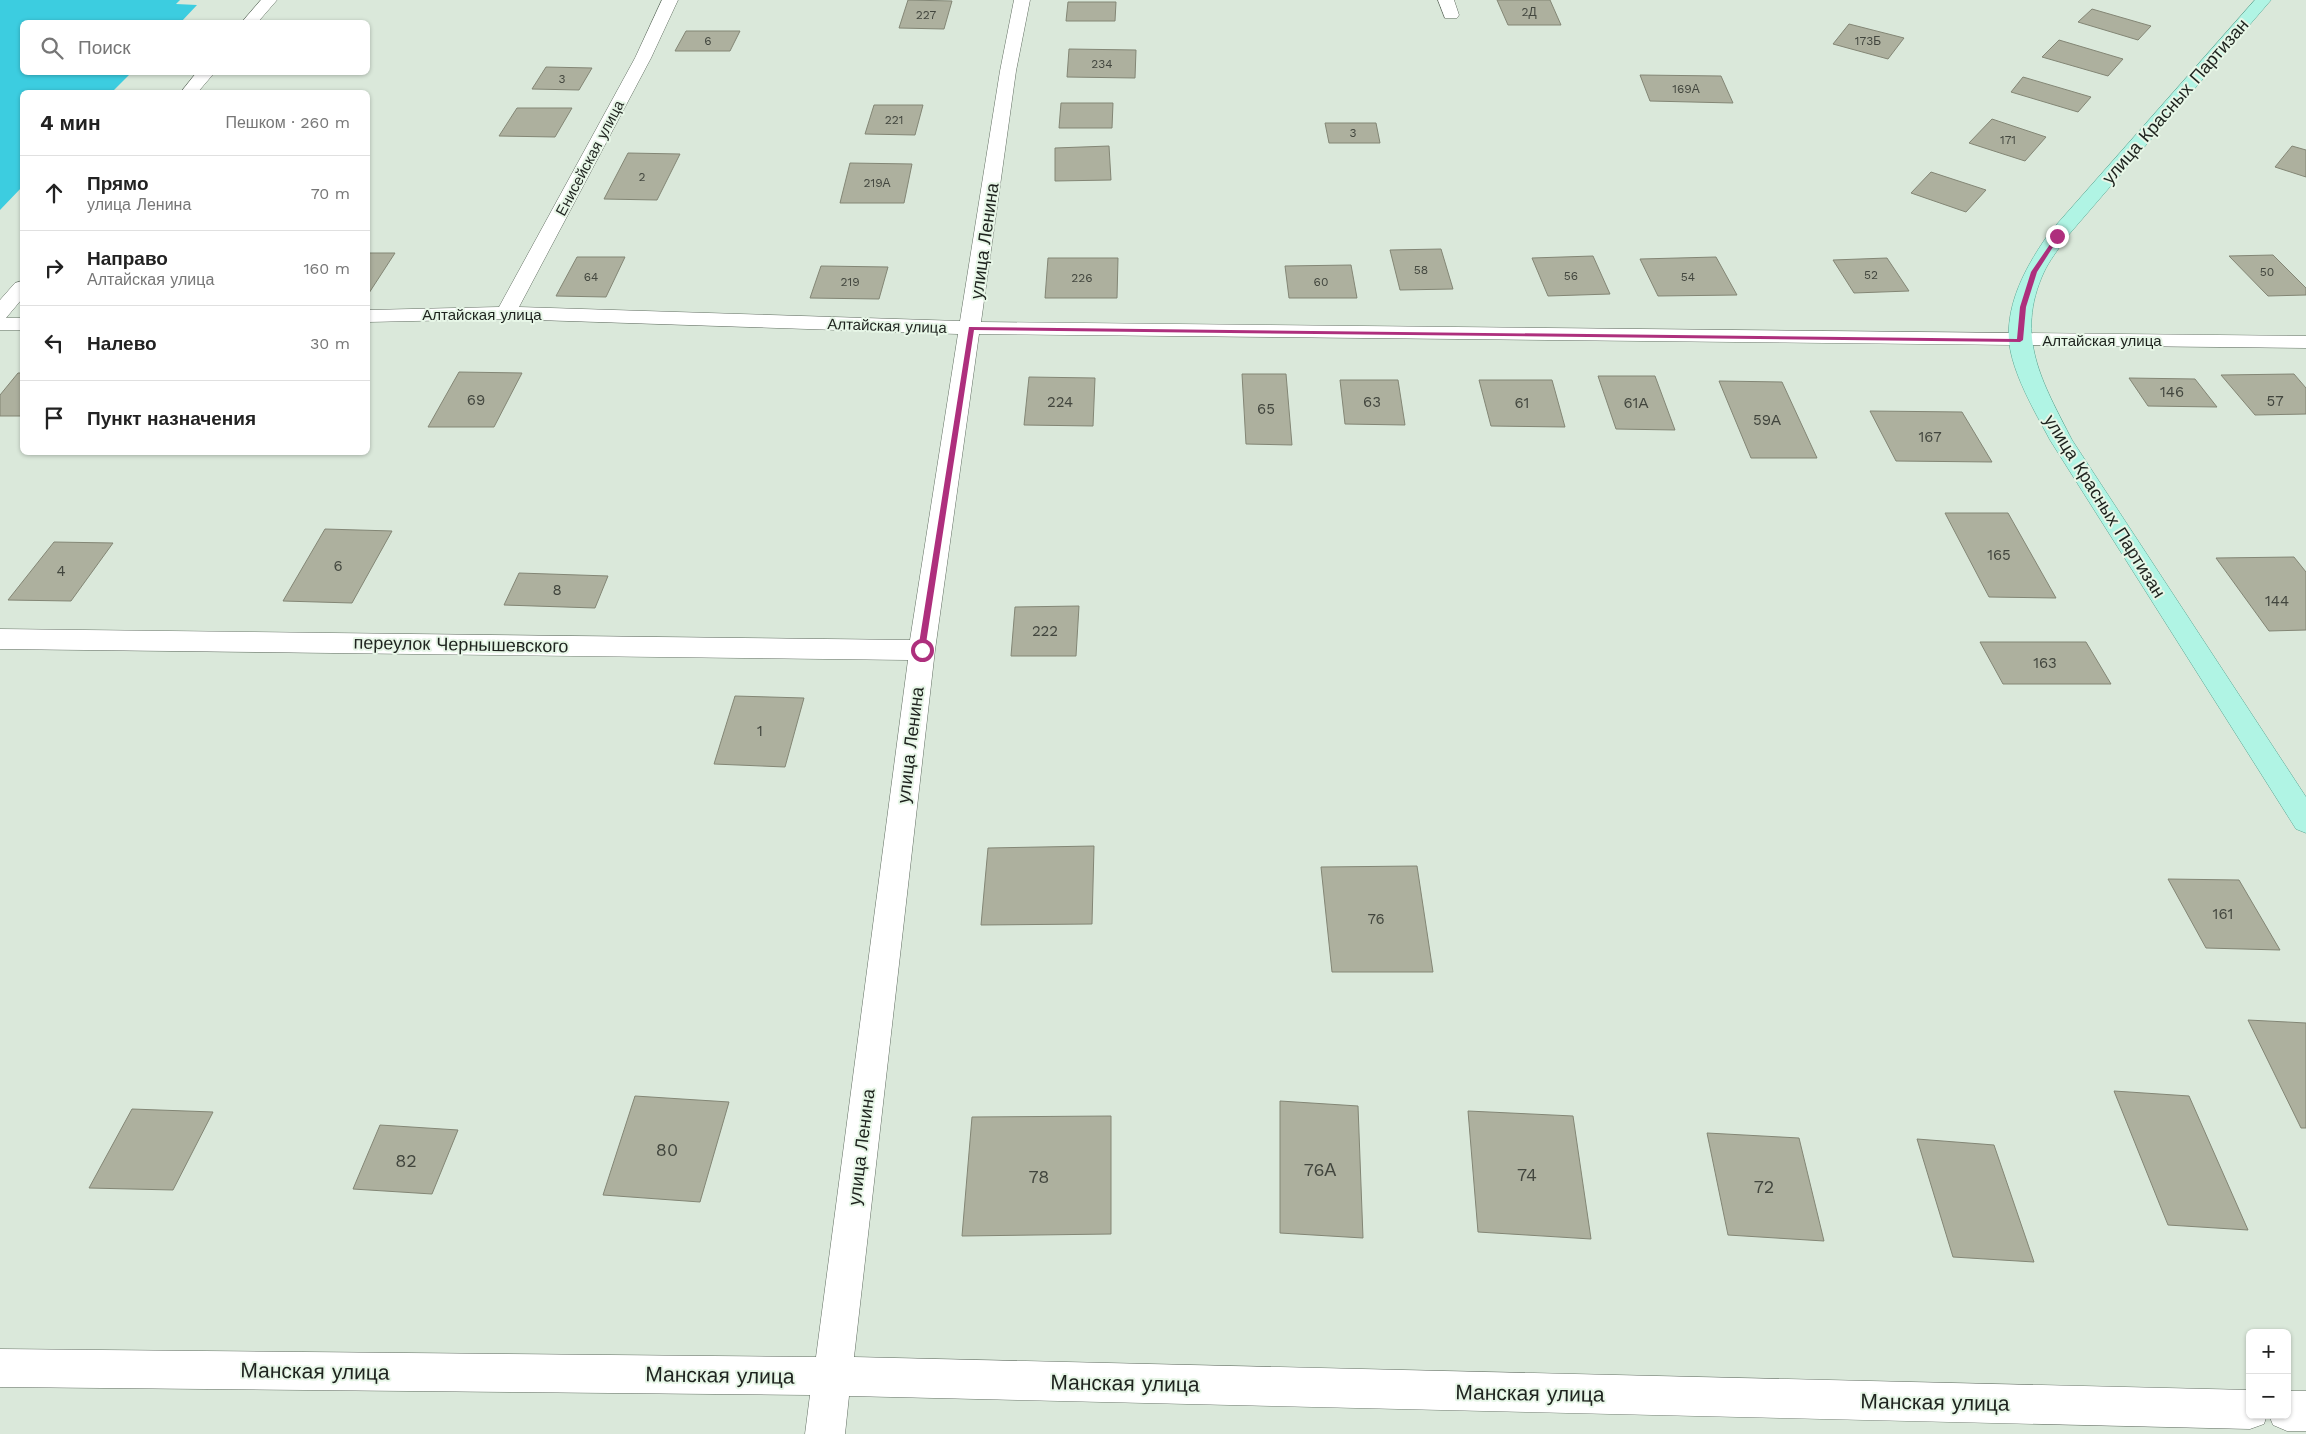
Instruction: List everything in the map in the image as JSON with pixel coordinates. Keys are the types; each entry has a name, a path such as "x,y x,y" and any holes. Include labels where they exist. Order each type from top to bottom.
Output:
{"main road":[{"name":"улица Красных Партизан","path":"2263,0 2057,236 2034,272 2023,307 2020,340 2033,385 2060,440 2306,821"}],"street":[{"path":"252,20 269,0"},
{"name":"Енисейская улица","path":"506,313 643,58 670,0"},
{"name":"улица Ленина","path":"825,1434 922,650 1008,71 1022,0"},
{"path":"192,90 204,75"},
{"path":"0,313 20,289"},
{"name":"Алтайская улица","path":"370,316 506,313 971,328 2306,342"},
{"path":"0,324 20,324"},
{"name":"переулок Чернышевского","path":"0,639 922,650"},
{"name":"Манская улица","path":"0,1368 833,1376 2246,1410"},
{"path":"2291,1411 2306,1411"}],"water":[{"path":"0,0 180,0 176,4 197,5 183,20 20,20 20,75 129,75 114,90 20,90 20,189 0,210"}],"building":[{"path":"908,0 952,1 944,29 899,28"},
{"path":"1497,0 1550,0 1561,25 1508,25"},
{"path":"1068,2 1116,2 1115,21 1066,21"},
{"path":"2092,9 2151,26 2138,40 2078,22"},
{"path":"1849,24 1904,38 1888,59 1833,44"},
{"path":"686,31 740,31 730,51 675,51"},
{"path":"2059,40 2123,59 2108,76 2042,57"},
{"path":"1069,49 1136,50 1135,78 1067,77"},
{"path":"546,67 592,68 579,90 532,89"},
{"path":"1640,75 1721,76 1733,103 1650,101"},
{"path":"2023,77 2091,97 2078,112 2011,92"},
{"path":"1061,103 1113,103 1112,128 1059,128"},
{"path":"874,105 923,105 915,135 865,134"},
{"path":"517,108 572,108 555,137 499,136"},
{"path":"1992,119 2046,137 2025,161 1969,143"},
{"path":"1325,123 1376,123 1380,143 1329,143"},
{"path":"1109,146 1111,180 1055,181 1055,148"},
{"path":"2292,146 2306,150 2306,177 2275,167"},
{"path":"628,153 680,154 657,200 604,199"},
{"path":"850,163 912,164 904,203 840,203"},
{"path":"1931,172 1986,190 1966,212 1911,193"},
{"path":"1441,249 1453,289 1400,290 1390,250"},
{"path":"370,253 395,253 370,291"},
{"path":"2273,255 2306,288 2306,295 2268,296 2229,256"},
{"path":"1593,256 1610,294 1548,296 1532,258"},
{"path":"577,257 625,257 606,297 556,296"},
{"path":"1716,257 1737,295 1658,296 1640,259"},
{"path":"1048,258 1118,258 1117,298 1045,298"},
{"path":"1887,258 1909,291 1854,293 1833,260"},
{"path":"1351,265 1357,298 1289,298 1285,266"},
{"path":"821,266 888,267 879,299 810,298"},
{"path":"459,372 522,373 494,427 428,427"},
{"path":"20,373 20,416 0,416 0,395"},
{"path":"1242,374 1286,374 1292,445 1246,444"},
{"path":"2294,374 2306,388 2306,414 2255,415 2221,375"},
{"path":"1598,376 1655,376 1675,430 1616,429"},
{"path":"1029,377 1095,378 1093,426 1024,425"},
{"path":"2129,378 2195,379 2217,407 2148,406"},
{"path":"1340,380 1398,380 1405,425 1345,424"},
{"path":"1479,380 1552,380 1565,427 1491,426"},
{"path":"1719,381 1782,382 1817,458 1751,458"},
{"path":"1870,411 1962,412 1992,462 1896,461"},
{"path":"1945,513 2008,513 2056,598 1989,597"},
{"path":"325,529 392,531 352,603 283,601"},
{"path":"54,542 113,543 71,601 8,600"},
{"path":"2294,557 2306,572 2306,630 2269,631 2216,558"},
{"path":"519,573 608,576 595,608 504,605"},
{"path":"1079,606 1076,656 1011,656 1015,607"},
{"path":"1980,642 2086,642 2111,684 2003,684"},
{"path":"735,696 804,698 785,767 714,764"},
{"path":"1094,846 1092,924 981,925 988,848"},
{"path":"1417,866 1433,972 1332,972 1321,867"},
{"path":"2168,879 2239,880 2280,950 2206,948"},
{"path":"2248,1020 2306,1023 2306,1128 2301,1128"},
{"path":"2114,1091 2189,1096 2248,1230 2168,1225"},
{"path":"635,1096 729,1102 700,1202 603,1195"},
{"path":"1280,1101 1358,1106 1363,1238 1280,1233"},
{"path":"132,1109 213,1112 173,1190 89,1188"},
{"path":"1468,1111 1573,1116 1591,1239 1478,1232"},
{"path":"1111,1116 1111,1234 962,1236 972,1117"},
{"path":"380,1125 458,1130 432,1194 353,1189"},
{"path":"1707,1133 1799,1138 1824,1241 1728,1235"},
{"path":"1917,1139 1994,1145 2034,1262 1953,1257"}],"route":[{"path":"922,650 971,328 2020,340 2023,307 2034,272 2057,236"}]}
